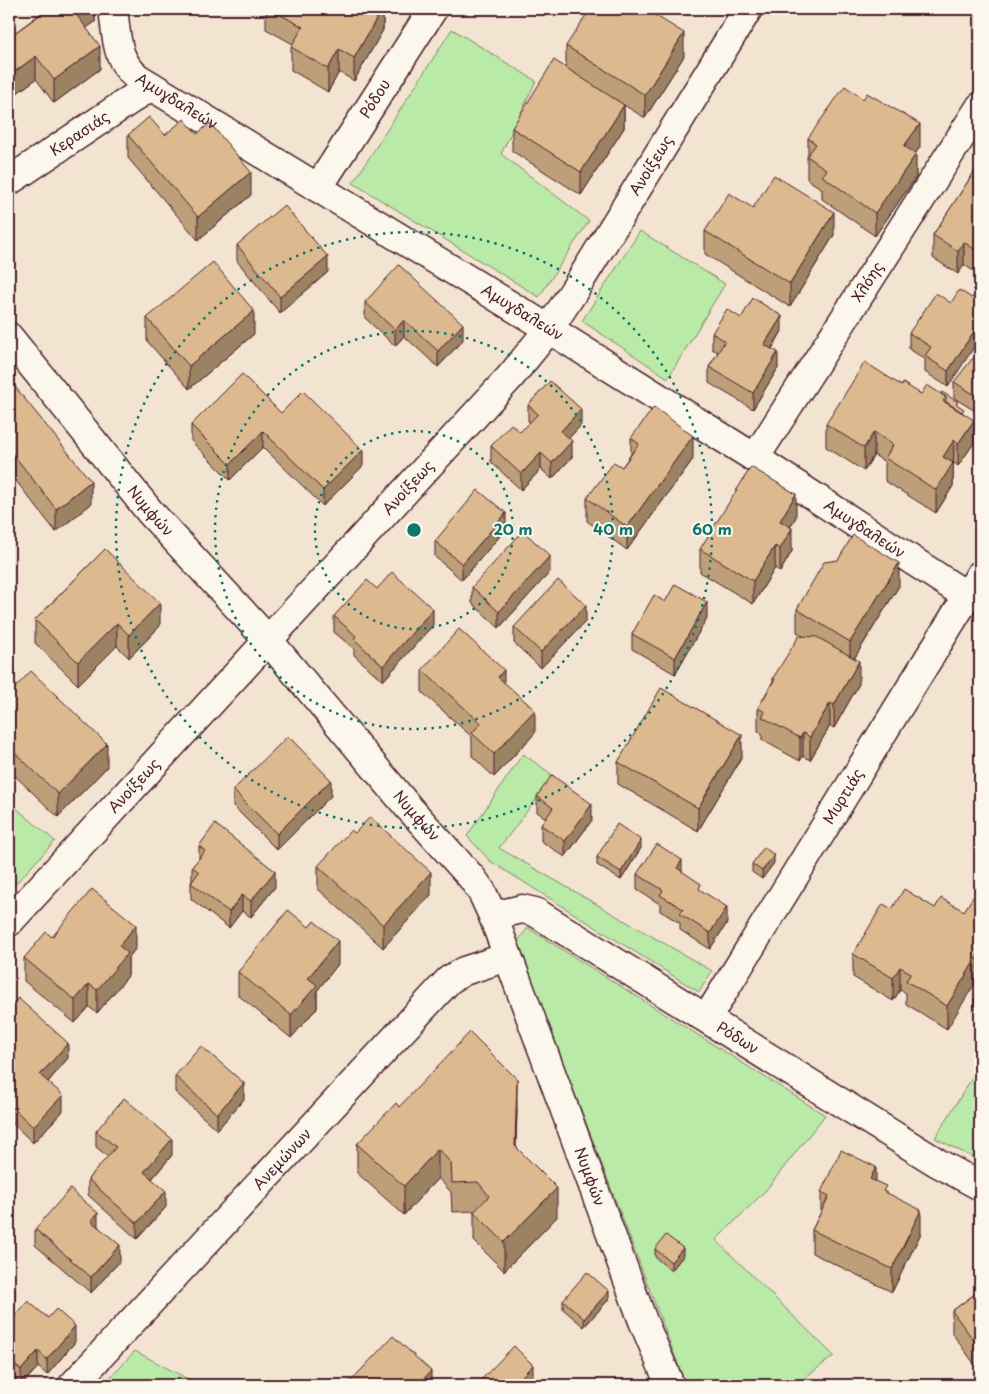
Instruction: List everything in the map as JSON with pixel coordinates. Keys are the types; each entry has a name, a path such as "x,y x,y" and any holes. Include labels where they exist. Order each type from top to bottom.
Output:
{"street":[{"name":"Αμυγδαλεών","path":"114,9 121,57 132,73 549,329 755,458 972,599"},
{"name":"Ρόδου","path":"318,188 433,9"},
{"name":"Ανοίξεως","path":"9,922 511,376 549,329 748,9"},
{"name":"Κερασιάς","path":"9,181 151,86"},
{"name":"Χλόης","path":"755,458 980,107"},
{"name":"Νυμφών","path":"9,337 150,512 268,640 482,892 493,916 643,1321 670,1385"},
{"name":"Μυρτιάς","path":"707,1018 972,599"},
{"name":"Ρόδων","path":"493,916 522,908 535,912 938,1163 980,1186"},
{"name":"Ανεμώνων","path":"73,1385 448,980 464,971 507,957"}],"green space":[{"path":"452,29 536,81 501,154 589,221 539,297 353,183"},
{"path":"640,231 725,284 668,378 582,321"},
{"path":"523,754 554,776 499,848 712,971 699,992 490,861 467,836"},
{"path":"9,802 55,841 9,891"},
{"path":"528,928 825,1115 766,1190 716,1240 834,1356 795,1385 686,1385 517,942"},
{"path":"980,1065 980,1161 935,1138"},
{"path":"135,1351 199,1385 103,1385"}],"building":[{"path":"48,9 81,9 75,13 100,46 54,80 36,56 9,76 9,37"},
{"path":"270,9 382,9 354,58 339,49 328,69 291,47 303,27"},
{"path":"590,9 645,9 684,33 645,95 566,46"},
{"path":"554,60 624,105 581,172 512,128"},
{"path":"845,86 863,99 867,93 920,124 904,146 916,154 875,213 822,176 827,170 807,156 816,144 808,138"},
{"path":"149,117 165,135 184,119 197,134 210,123 251,172 198,217 128,135"},
{"path":"980,163 980,253 964,242 958,251 933,235"},
{"path":"774,175 834,212 790,284 705,231 729,193 753,208"},
{"path":"284,205 328,257 280,297 237,245"},
{"path":"213,262 254,311 189,366 147,318"},
{"path":"399,265 463,324 438,351 404,320 395,330 365,302"},
{"path":"959,290 972,298 976,293 980,296 980,322 948,371 925,356 931,347 909,333 936,293 951,303"},
{"path":"753,298 782,316 764,345 778,352 753,393 709,367 725,341 712,333 727,309 741,318"},
{"path":"972,359 980,359 980,398 954,382"},
{"path":"865,362 902,386 903,383 921,394 927,385 946,397 943,401 974,420 958,444 954,440 943,457 953,463 936,490 885,458 893,445 874,432 864,448 826,424"},
{"path":"242,374 281,413 303,391 363,450 323,490 263,431 230,464 191,425"},
{"path":"550,381 581,409 561,431 572,441 552,463 541,453 521,474 491,446 511,424 520,432 538,414 528,405"},
{"path":"12,383 91,481 56,509 9,449 9,386"},
{"path":"942,392 958,402 956,404 964,409 962,412 946,402 946,397 941,394"},
{"path":"654,407 693,436 627,527 587,498 614,462 622,467 639,444 631,438"},
{"path":"751,467 796,494 780,521 792,528 780,549 775,546 753,581 700,549"},
{"path":"478,490 506,513 462,564 435,541"},
{"path":"523,531 550,556 499,612 472,587"},
{"path":"853,535 899,563 850,642 797,609 824,562 838,560"},
{"path":"105,549 160,603 129,635 117,623 78,662 35,620"},
{"path":"392,572 433,609 383,666 354,639 356,636 334,616 367,580 377,589"},
{"path":"558,580 586,605 541,652 514,627"},
{"path":"675,584 707,602 675,658 632,634 654,595 665,602"},
{"path":"459,629 504,670 498,677 535,710 494,754 472,733 481,723 422,670"},
{"path":"799,636 817,637 859,661 834,705 830,703 810,737 803,733 800,738 762,717 765,712 758,708 775,679 773,678"},
{"path":"31,671 107,744 58,794 9,747 9,694"},
{"path":"661,688 742,735 698,808 618,762"},
{"path":"288,736 331,780 277,834 233,790"},
{"path":"552,775 592,804 565,841 541,825 553,808 537,796"},
{"path":"370,817 431,872 383,925 318,866 351,830 355,833"},
{"path":"215,824 275,871 251,901 242,895 229,912 191,883 199,872 192,867 205,851 199,846"},
{"path":"617,824 641,840 621,872 597,857"},
{"path":"657,844 682,860 677,868 701,884 699,889 727,907 710,933 680,914 683,909 660,895 663,890 637,874"},
{"path":"764,847 774,855 762,871 752,864"},
{"path":"92,889 136,925 119,946 128,953 97,990 89,984 75,1000 24,958 46,932 52,937"},
{"path":"904,889 935,908 941,898 964,911 977,891 980,893 980,952 947,1006 906,981 911,973 900,967 893,978 853,954 883,904 892,909"},
{"path":"288,910 309,927 314,921 338,941 308,978 317,985 291,1015 238,972"},
{"path":"980,990 980,1003 974,1000"},
{"path":"18,998 68,1043 40,1075 63,1095 33,1127 9,1104 9,1054 12,1051 9,1048 9,1009"},
{"path":"470,1032 517,1079 515,1146 557,1188 504,1242 474,1212 489,1196 478,1182 452,1183 451,1163 438,1149 404,1186 357,1144 396,1103 399,1107"},
{"path":"201,1046 244,1083 217,1114 175,1076"},
{"path":"124,1098 172,1139 144,1172 166,1191 137,1223 88,1179 116,1147 96,1131"},
{"path":"841,1150 876,1167 870,1179 886,1186 883,1191 921,1210 892,1269 812,1230 829,1196 821,1192"},
{"path":"70,1189 98,1213 91,1221 120,1245 91,1277 35,1229"},
{"path":"666,1235 683,1248 671,1262 655,1249"},
{"path":"587,1272 609,1291 584,1319 563,1300"},
{"path":"9,1283 15,1289 9,1296"},
{"path":"980,1290 980,1345 978,1346 952,1311"},
{"path":"28,1301 48,1318 56,1309 75,1326 47,1359 38,1351 21,1370 9,1360 9,1323"},
{"path":"393,1336 431,1371 418,1385 347,1385"},
{"path":"514,1346 533,1365 513,1385 476,1385"}]}
